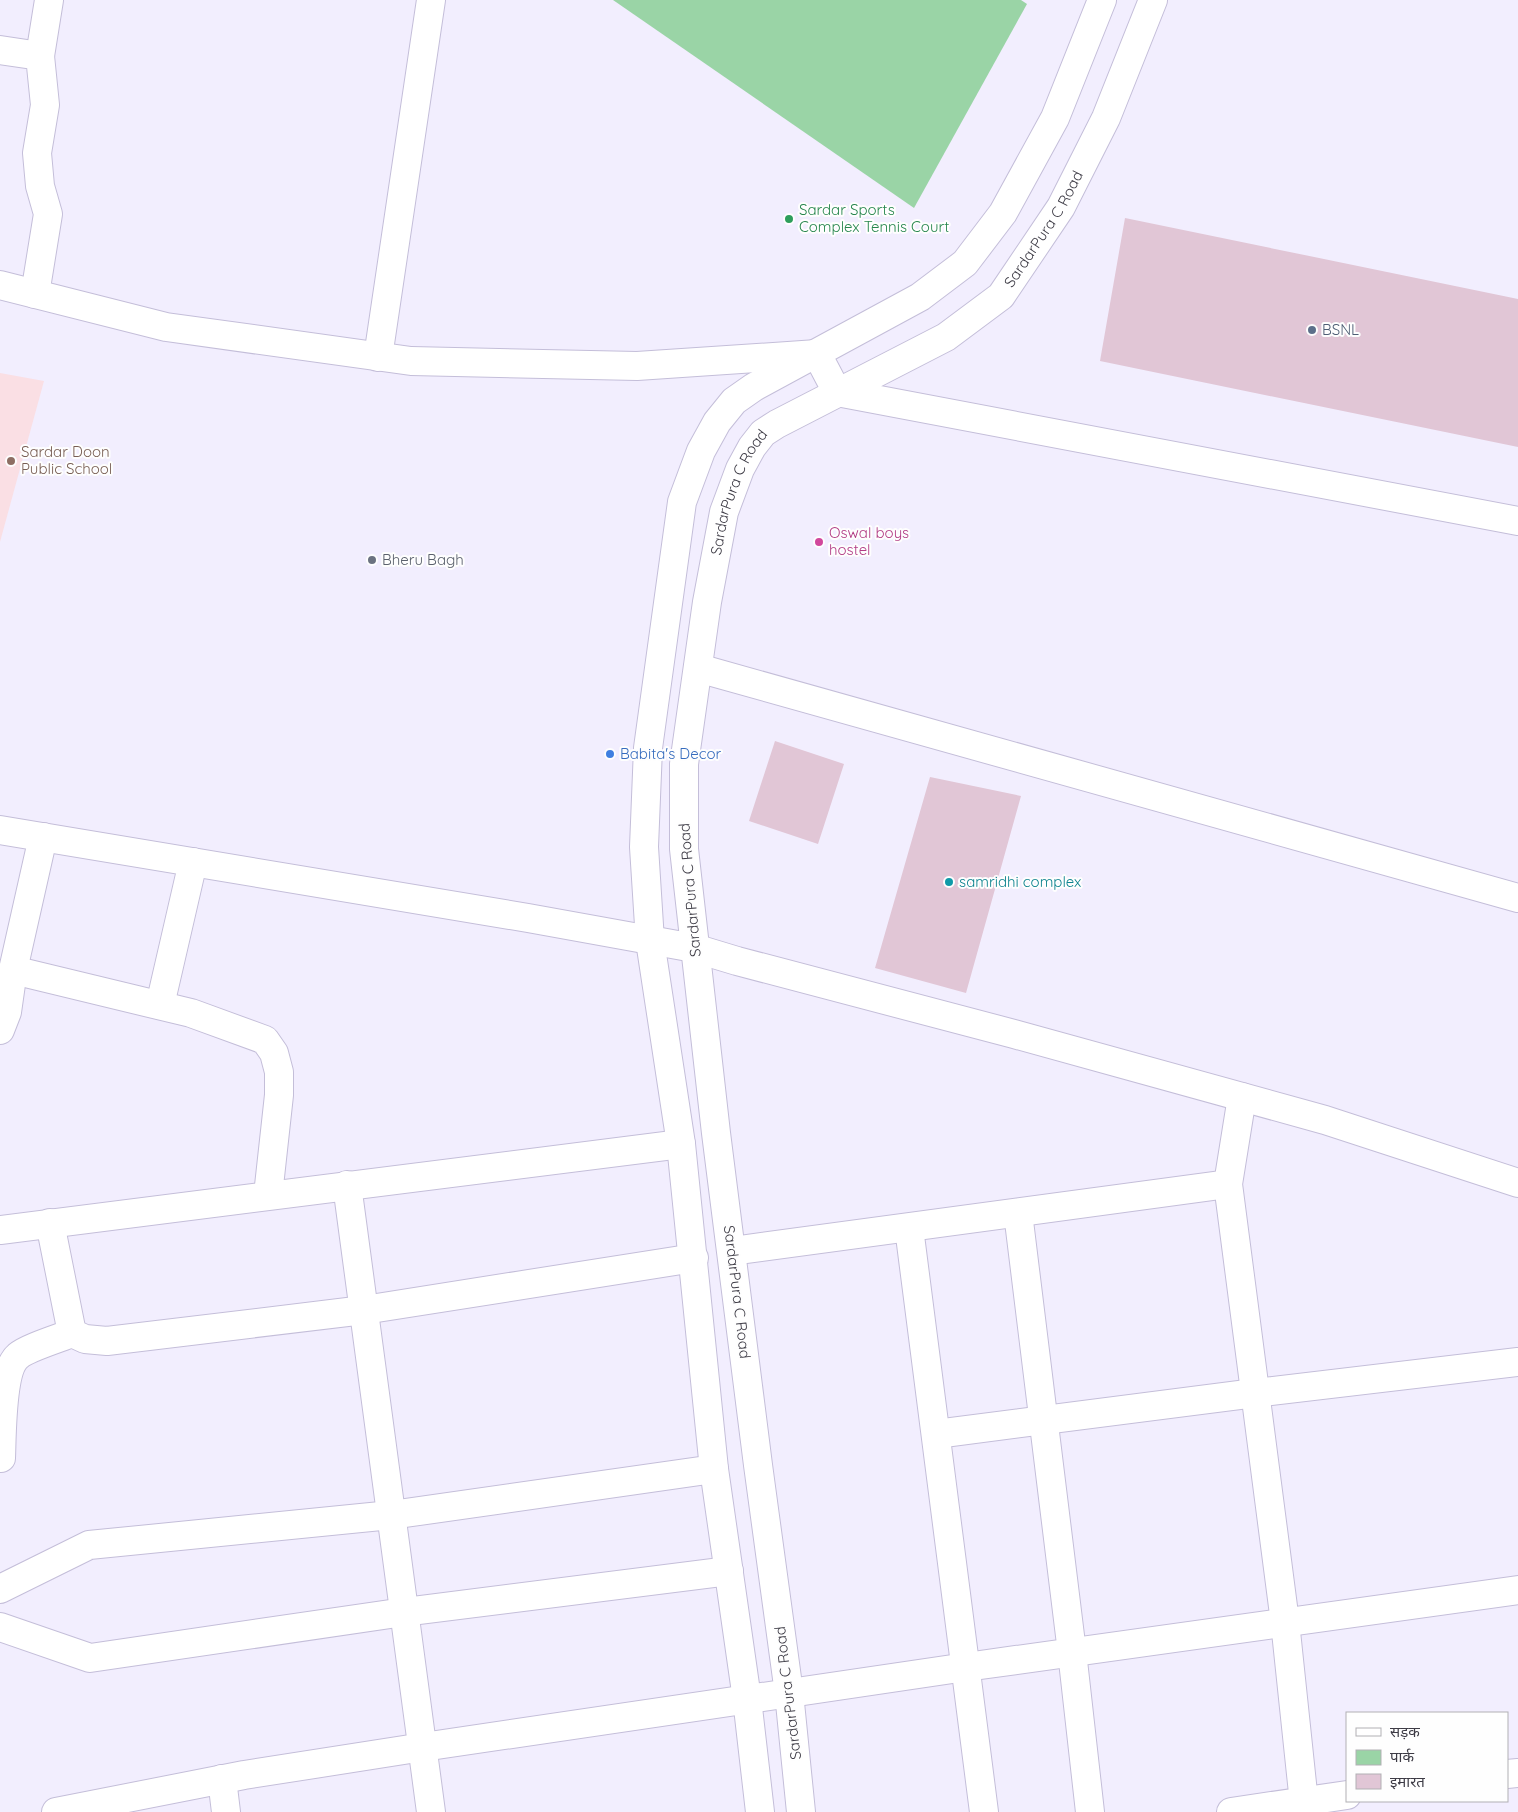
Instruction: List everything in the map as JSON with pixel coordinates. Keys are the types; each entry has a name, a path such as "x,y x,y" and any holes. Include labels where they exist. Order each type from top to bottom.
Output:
{"street":[{"path":"35,294 48,214 40,186 37,153 45,105 40,56 49,0"},
{"path":"378,356 432,0"},
{"path":"760,1812 714,1469 694,1258 680,1144 650,941 644,847 648,748 682,502 701,451 717,422 734,401 754,387 920,298 965,263 1003,213 1055,118 1102,0"},
{"name":"SardarPura C Road","path":"801,1812 789,1693 758,1465 694,948 684,849 684,764 707,602 724,512 740,469 752,446 764,433 776,424 946,337 1002,296 1061,207 1106,118 1153,0"},
{"path":"0,50 40,56"},
{"path":"0,285 166,327 411,362 637,366 817,354"},
{"path":"817,354 837,392 1518,521"},
{"path":"698,668 1518,898"},
{"path":"0,830 528,918 694,948 1325,1120 1518,1183"},
{"path":"0,1030 7,1012 13,970 43,837"},
{"path":"160,1005 193,862"},
{"path":"13,970 191,1013 265,1040 274,1052 278,1072 279,1095 268,1195"},
{"path":"1242,1097 1228,1184 1285,1622 1304,1806"},
{"path":"0,1230 680,1144"},
{"path":"732,1251 1228,1184"},
{"path":"347,1185 431,1812"},
{"path":"1018,1213 1090,1812"},
{"path":"50,1223 72,1333"},
{"path":"909,1228 984,1812"},
{"path":"1,1458 3,1410 9,1368 18,1356 72,1333 85,1339 107,1341 364,1310 694,1258"},
{"path":"936,1434 1255,1393 1518,1362"},
{"path":"0,1589 89,1545 392,1515 714,1469"},
{"path":"0,1626 90,1658 404,1612 729,1571"},
{"path":"56,1812 222,1779 423,1747 966,1667 1518,1590"},
{"path":"222,1779 226,1812"},
{"path":"1231,1812 1304,1806 1346,1795"}],"shaded area":[{"name":"Sardar Doon Public School","path":"0,373 44,381 0,542"}],"green space":[{"path":"613,0 1021,0 1027,4 914,208"}],"building":[{"name":"BSNL","path":"1125,218 1518,299 1518,447 1100,361"},
{"path":"775,741 844,764 818,844 749,821"},
{"name":"samridhi complex","path":"930,777 1021,796 966,993 875,968"}],"place":[{"name":"Sardar Sports Complex Tennis Court","path":"789,219"},
{"name":"BSNL","path":"1312,330"},
{"name":"Sardar Doon Public School","path":"11,461"},
{"name":"Oswal boys hostel","path":"819,542"},
{"name":"Bheru Bagh","path":"372,560"},
{"name":"Babita's Decor","path":"610,754"},
{"name":"samridhi complex","path":"949,882"}]}
